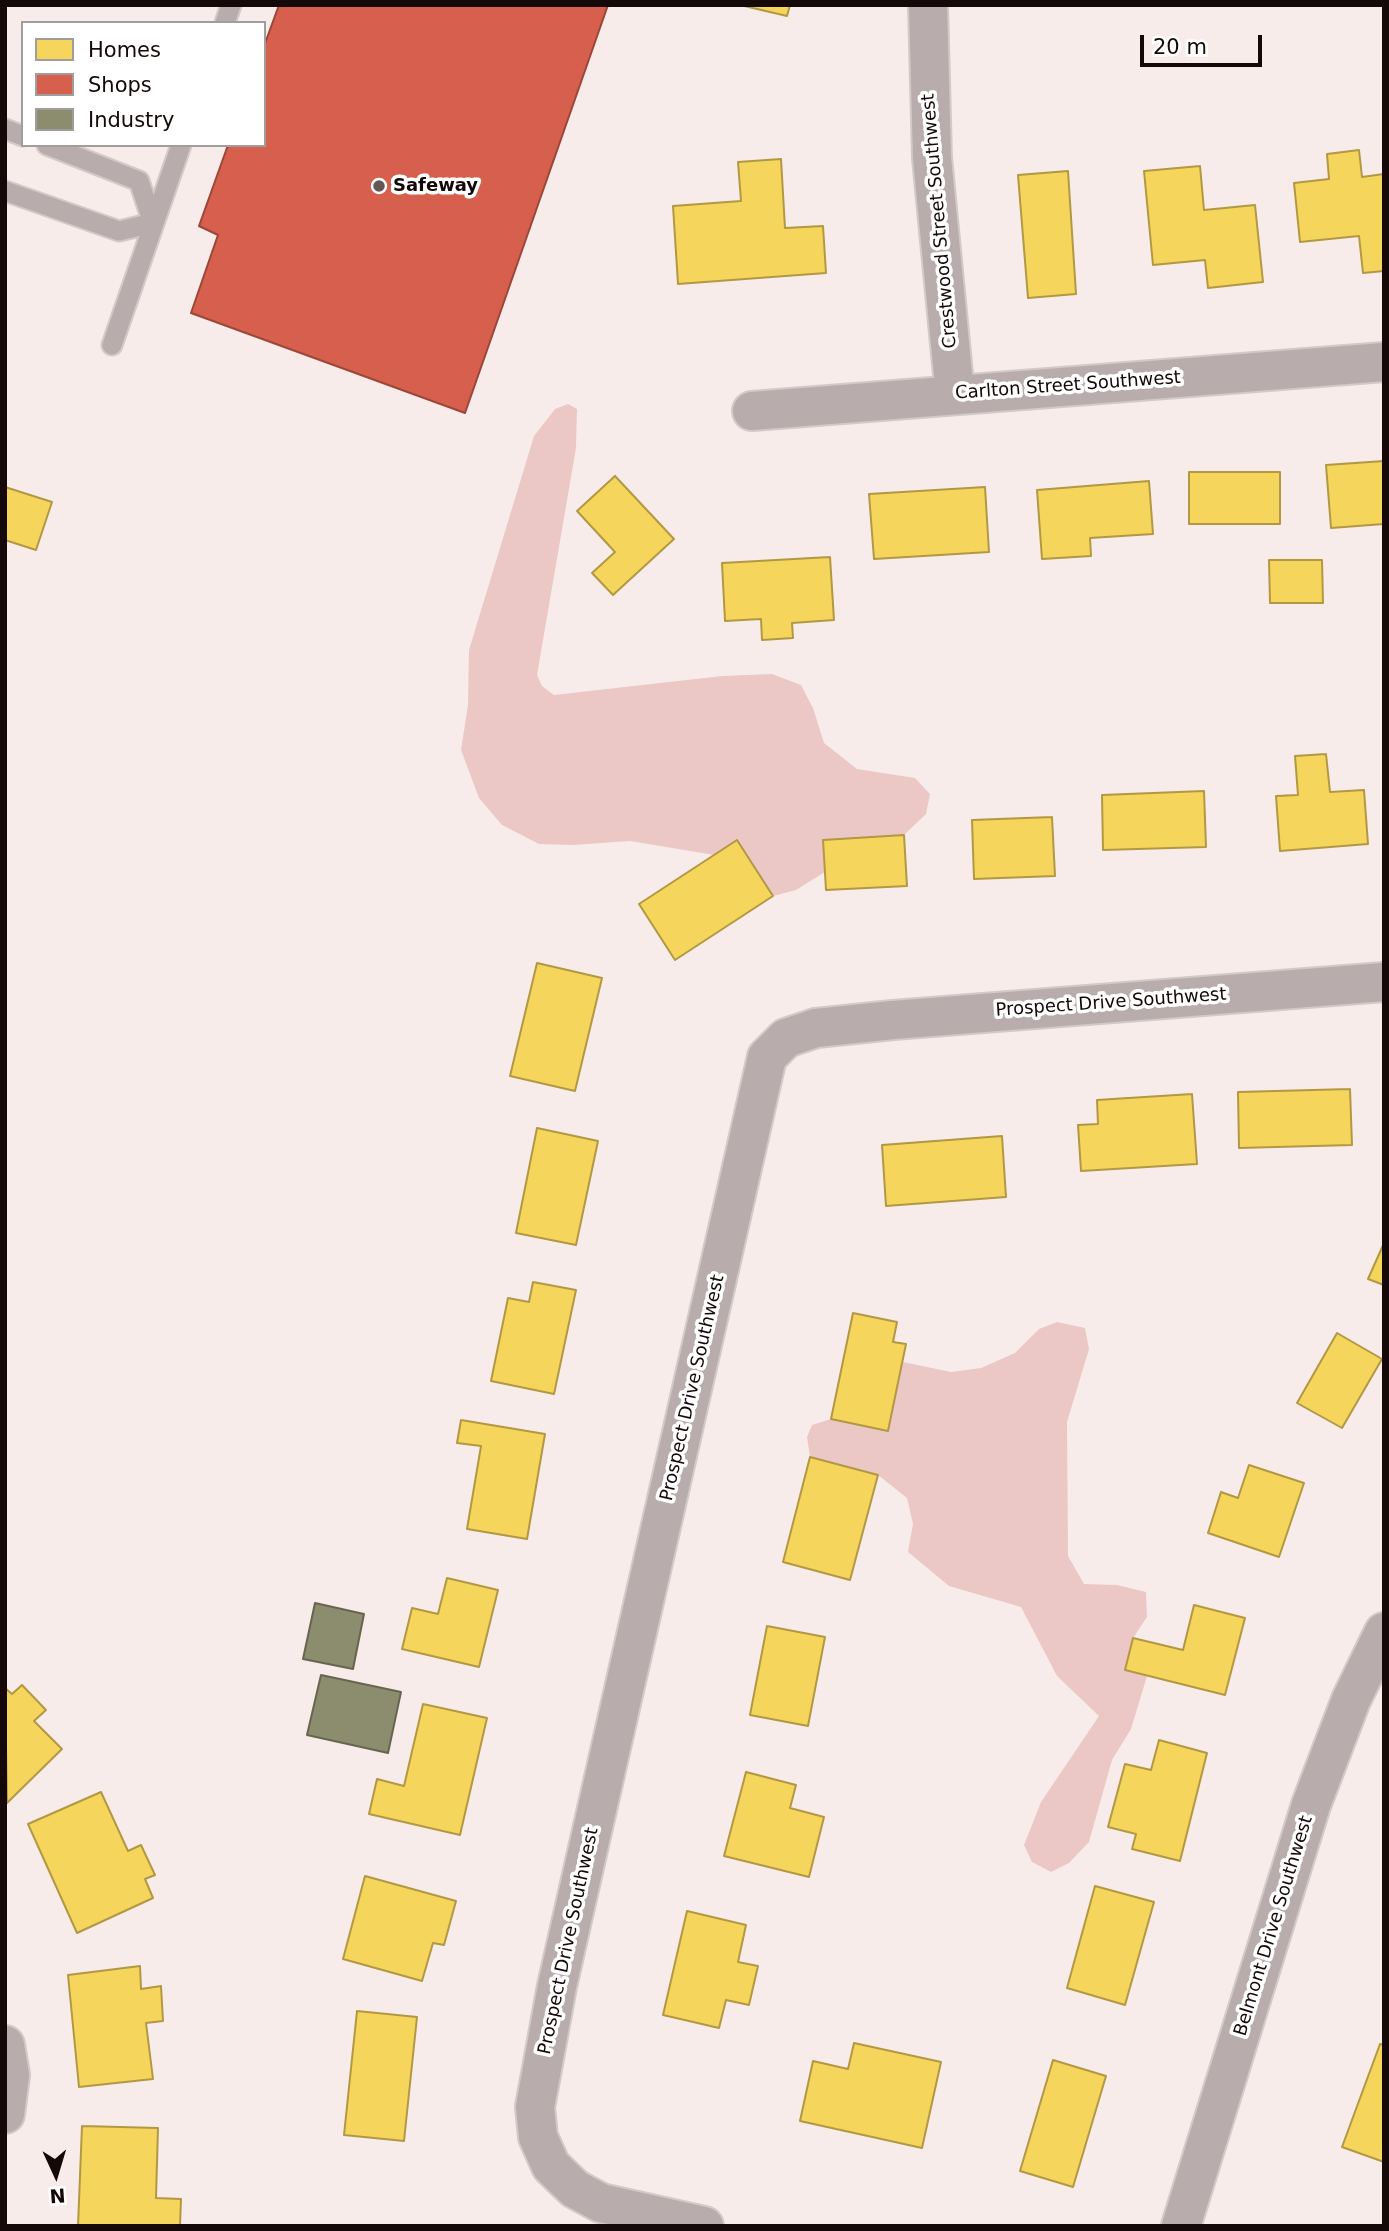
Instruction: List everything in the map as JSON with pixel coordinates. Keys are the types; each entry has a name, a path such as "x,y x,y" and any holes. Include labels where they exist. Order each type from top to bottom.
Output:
{"street":[{"name":"Crestwood Street Southwest","path":"928,5 932,158 955,395"},
{"name":"Carlton Street Southwest","path":"752,411 1384,362"},
{"name":"Prospect Drive Southwest","path":"704,2226 601,2203 575,2189 551,2166 538,2137 535,2107 560,1972 767,1057 786,1038 816,1028 1384,982"},
{"name":"Belmont Drive Southwest","path":"1181,2226 1311,1805 1350,1700 1384,1632"},
{"path":"5,2045 10,2075 5,2114"}],"lane":[{"path":"52,147 139,181 153,223"},
{"path":"112,345 180,147"},
{"path":"5,191 119,231 153,223"}],"shaded area":[{"path":"568,404 577,409 576,448 537,675 542,686 554,695 722,676 772,674 801,685 813,708 824,743 857,769 915,778 930,794 926,814 904,835 823,840 825,872 796,890 773,896 737,840 714,855 630,841 573,845 539,844 502,825 479,798 461,750 468,705 469,650 534,436 555,409"},
{"path":"1057,1322 1085,1328 1089,1349 1067,1422 1068,1556 1084,1584 1117,1585 1146,1592 1147,1617 1133,1638 1125,1670 1147,1676 1131,1729 1112,1760 1089,1842 1069,1863 1051,1872 1032,1862 1024,1845 1041,1802 1099,1716 1057,1676 1021,1607 949,1586 908,1552 913,1524 907,1498 878,1475 810,1457 807,1437 812,1425 831,1419 888,1431 903,1362 951,1372 981,1368 1015,1353 1039,1329"}],"building: Homes":[{"path":"740,5 790,5 787,16"},
{"path":"1359,150 1362,177 1384,174 1384,271 1363,273 1359,236 1300,242 1294,183 1329,179 1327,154"},
{"path":"781,159 785,228 823,226 826,273 678,284 673,206 741,201 738,162"},
{"path":"1200,166 1204,210 1255,205 1263,282 1208,288 1205,260 1153,265 1144,171"},
{"path":"1068,171 1076,294 1028,298 1018,175"},
{"path":"1384,461 1384,524 1331,528 1326,465"},
{"path":"1189,472 1280,472 1280,524 1189,524"},
{"path":"615,476 674,539 613,595 592,573 615,552 577,511"},
{"path":"1149,481 1153,534 1090,538 1091,556 1042,559 1037,490"},
{"path":"5,487 52,502 36,550 5,540"},
{"path":"985,487 989,552 874,559 869,494"},
{"path":"830,557 834,620 792,623 793,638 762,640 761,619 725,621 722,563"},
{"path":"1269,560 1322,560 1323,603 1270,603"},
{"path":"1326,754 1330,792 1364,790 1368,844 1280,851 1276,796 1298,795 1295,756"},
{"path":"1204,791 1206,847 1103,850 1102,795"},
{"path":"1052,817 1055,876 974,879 972,820"},
{"path":"904,835 907,886 826,890 823,840"},
{"path":"737,840 773,896 675,960 639,904"},
{"path":"537,963 602,978 575,1091 510,1076"},
{"path":"1350,1089 1352,1145 1239,1148 1238,1092"},
{"path":"1192,1094 1197,1164 1081,1171 1078,1125 1098,1124 1097,1100"},
{"path":"537,1128 598,1141 576,1245 516,1233"},
{"path":"1002,1136 1006,1197 886,1206 882,1145"},
{"path":"1384,1243 1384,1285 1368,1279"},
{"path":"533,1282 576,1290 554,1394 491,1381 508,1298 529,1302"},
{"path":"853,1313 897,1322 893,1342 906,1344 888,1431 831,1419"},
{"path":"1337,1333 1382,1359 1342,1428 1297,1403"},
{"path":"461,1420 545,1434 527,1539 467,1529 481,1446 457,1443"},
{"path":"810,1457 878,1475 850,1580 783,1562"},
{"path":"1249,1465 1304,1483 1279,1557 1208,1533 1221,1492 1238,1498"},
{"path":"447,1578 498,1590 479,1667 402,1649 412,1608 438,1614"},
{"path":"1194,1605 1245,1618 1225,1695 1125,1670 1133,1638 1183,1650"},
{"path":"767,1626 825,1637 808,1726 750,1715"},
{"path":"22,1685 46,1710 34,1721 62,1749 7,1803 5,1688 12,1694"},
{"path":"423,1704 487,1718 460,1835 369,1814 377,1779 404,1786"},
{"path":"1159,1740 1207,1753 1180,1861 1132,1849 1136,1834 1108,1827 1125,1764 1151,1770"},
{"path":"746,1772 796,1785 790,1808 824,1817 809,1877 724,1856"},
{"path":"101,1792 128,1851 141,1845 155,1875 145,1879 153,1898 77,1933 28,1824"},
{"path":"365,1876 456,1901 444,1945 433,1943 422,1981 343,1959"},
{"path":"1095,1886 1154,1902 1125,2005 1067,1988"},
{"path":"687,1911 746,1925 738,1962 758,1966 749,2005 726,2000 719,2028 663,2015"},
{"path":"140,1966 141,1989 161,1986 163,2021 146,2023 153,2079 79,2087 68,1975"},
{"path":"357,2011 417,2017 404,2141 344,2135"},
{"path":"854,2043 941,2062 922,2148 800,2121 813,2061 848,2069"},
{"path":"1380,2044 1384,2045 1384,2162 1342,2147"},
{"path":"1053,2060 1106,2076 1073,2187 1020,2171"},
{"path":"82,2126 158,2128 156,2198 181,2199 180,2226 78,2226"}],"building: Shops":[{"name":"Safeway","path":"279,5 608,5 465,413 191,313 218,235 199,226 227,147 266,147 266,41"}],"building: Industry":[{"path":"315,1603 364,1614 353,1669 303,1659"},
{"path":"321,1675 401,1692 388,1753 307,1735"}],"place":[{"name":"Safeway","path":"379,186"}]}
